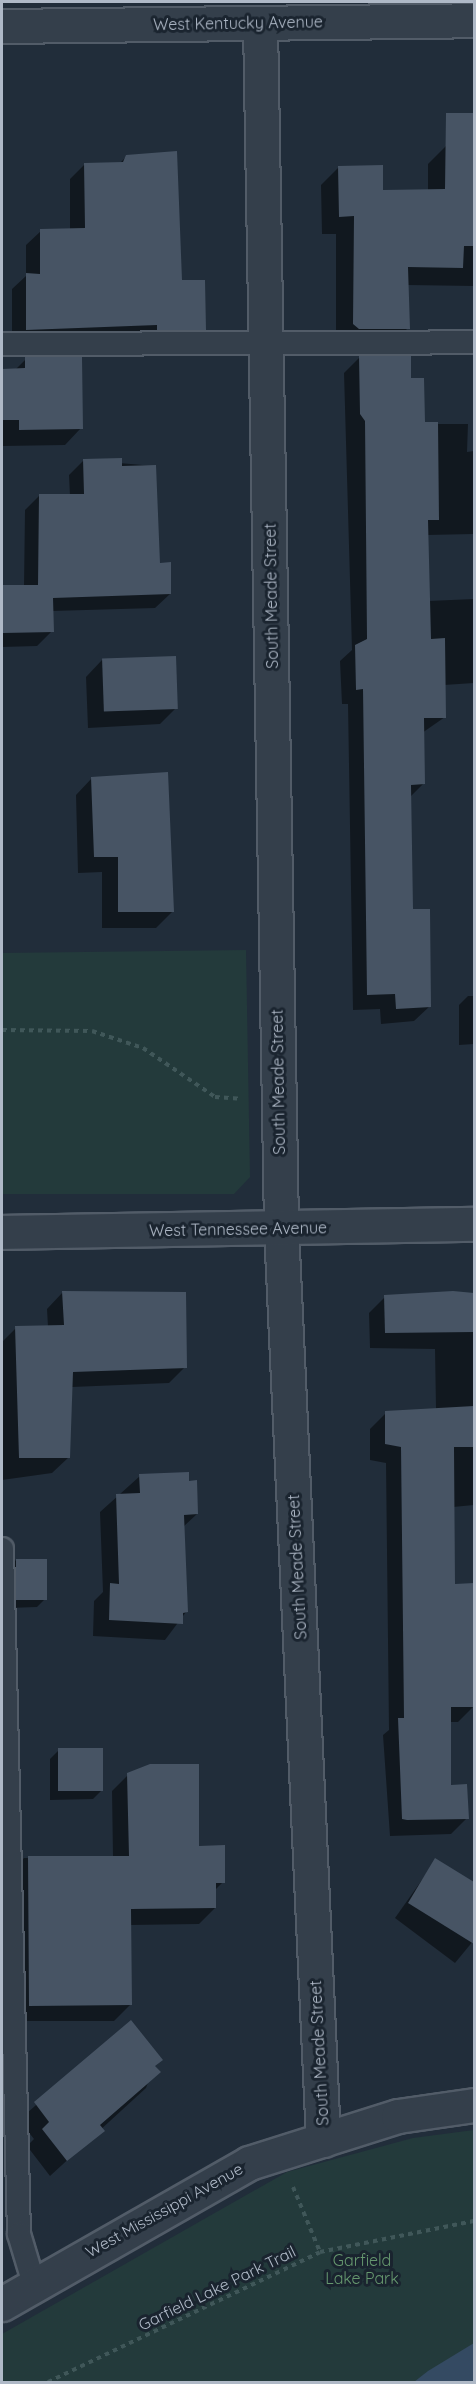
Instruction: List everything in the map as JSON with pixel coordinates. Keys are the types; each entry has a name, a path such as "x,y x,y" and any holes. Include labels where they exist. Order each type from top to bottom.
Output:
{"street":[{"name":"West Kentucky Avenue","path":"2,26 474,20"},
{"name":"South Meade Street","path":"260,23 281,1228 323,2140"},
{"name":"West Tennessee Avenue","path":"2,1232 474,1224"},
{"name":"West Mississippi Avenue","path":"2,2304 249,2163 398,2116 474,2104"}],"lane":[{"path":"2,344 474,342"},
{"path":"2,1549 19,2234 34,2284"}],"path":[{"path":"2,1030 92,1031 143,1048 215,1097 279,1103"},
{"path":"291,2182 320,2252"},
{"name":"Garfield Lake Park Trail","path":"48,2382 320,2252 474,2221"}],"green space":[{"path":"246,950 250,1177 234,1194 2,1194 2,953"},
{"name":"Garfield Lake Park","path":"474,2130 474,2382 2,2382 2,2334 287,2172 413,2138"}],"water":[{"path":"474,2343 474,2382 414,2382 428,2371"}],"building":[{"path":"446,113 474,113 474,246 464,246 463,268 408,267 410,329 359,329 353,324 354,216 339,217 338,166 383,165 383,190 445,189"},
{"path":"177,151 182,280 205,280 206,330 157,330 157,325 26,330 26,273 40,274 40,229 85,228 84,163 123,162 126,155"},
{"path":"359,356 411,356 411,378 424,378 425,422 438,422 439,520 428,520 431,639 445,638 446,718 424,718 425,784 411,785 413,909 430,909 431,1007 396,1009 395,994 367,995 363,689 356,690 355,645 367,639 365,421 360,414"},
{"path":"25,357 82,357 83,429 19,430 19,420 2,420 2,369 25,368"},
{"path":"122,458 122,466 156,465 160,563 171,562 171,594 53,598 54,632 3,633 3,585 38,585 39,494 84,494 83,459"},
{"path":"176,656 178,709 104,712 102,659"},
{"path":"168,772 174,912 118,912 118,857 94,857 91,777"},
{"path":"62,1291 186,1292 187,1368 73,1372 70,1458 19,1458 15,1326 64,1325"},
{"path":"453,1291 474,1293 474,1332 385,1333 384,1295"},
{"path":"474,1406 474,1447 454,1447 455,1584 474,1583 474,1707 451,1707 451,1785 467,1784 469,1819 407,1820 402,1819 398,1718 404,1718 401,1447 385,1444 385,1411"},
{"path":"189,1472 189,1481 197,1480 198,1514 184,1515 188,1612 183,1613 183,1624 109,1620 110,1583 119,1584 116,1494 140,1493 139,1474"},
{"path":"16,1559 47,1559 47,1600 16,1600"},
{"path":"58,1748 103,1748 103,1791 58,1791"},
{"path":"150,1764 199,1764 199,1846 225,1845 225,1883 216,1883 216,1908 131,1909 132,2005 29,2006 28,1856 129,1856 127,1773"},
{"path":"435,1858 474,1882 474,1944 408,1903"},
{"path":"131,2020 163,2060 155,2066 161,2072 100,2125 105,2131 67,2161 42,2129 49,2122 34,2102"}]}
